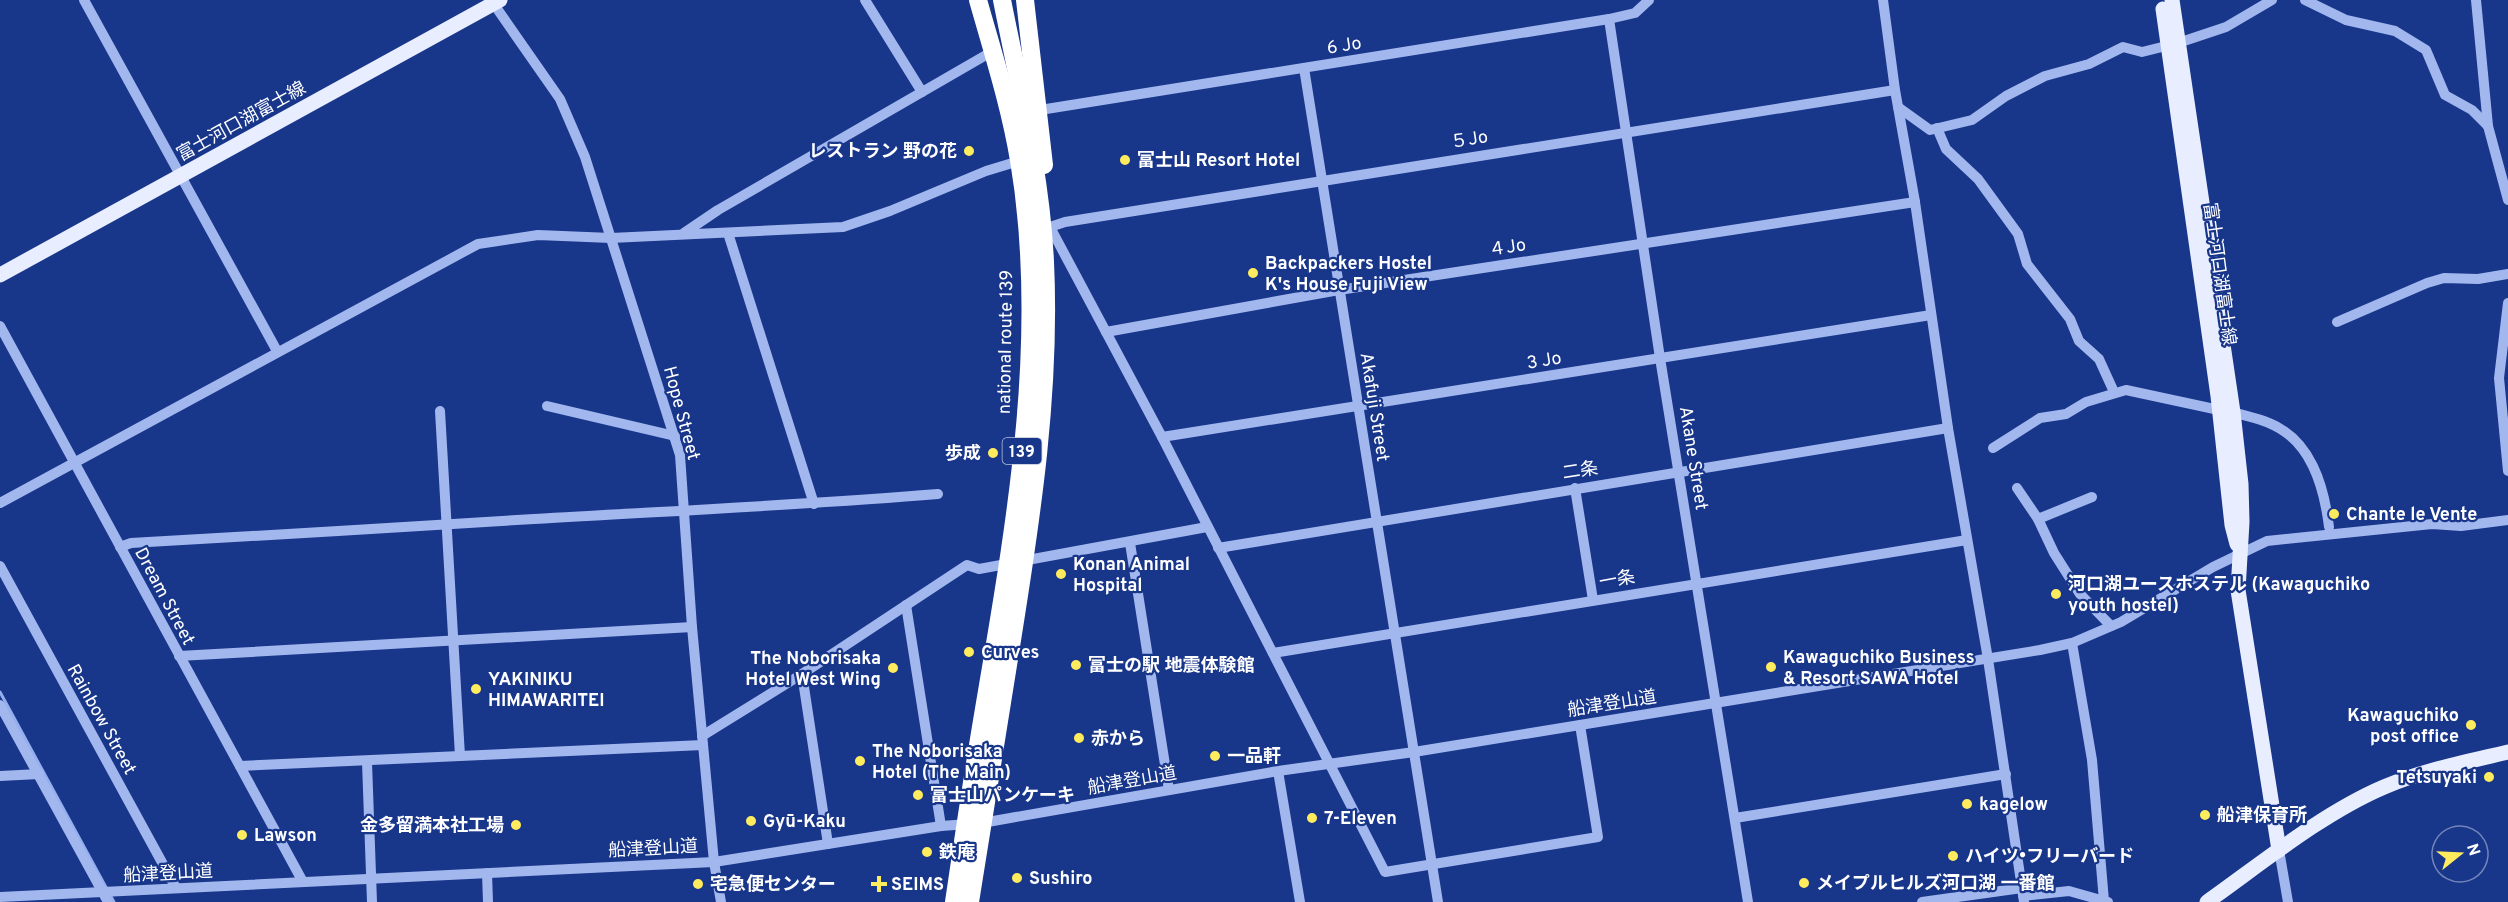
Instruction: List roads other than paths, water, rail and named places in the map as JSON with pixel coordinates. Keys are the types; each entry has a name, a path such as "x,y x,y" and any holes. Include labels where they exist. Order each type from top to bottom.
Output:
{"highway":[{"name":"national route 139","path":"978,0 1011,118 1019,161 1027,230 1029,369 1017,562"},
{"name":"national route 139","path":"954,902 974,824 1017,562 1038,464 1045,365 1045,261 1034,166 1002,0"},
{"path":"1026,1 1040,110 1050,227 1045,261"},
{"name":"national route 139","path":"970,902 974,824"}],"main road":[{"name":"富士河口湖富士線","path":"2162,0 2173,44 2226,411 2232,525 2239,552 2238,590 2279,850"},
{"name":"富士河口湖富士線","path":"2172,0 2173,44"},
{"name":"富士河口湖富士線","path":"0,275 495,1"},
{"path":"2207,902 2279,850 2357,801 2383,788 2445,766 2508,752"}],"street":[{"path":"84,0 277,351"},
{"path":"865,0 922,92"},
{"name":"6 Jo","path":"1040,110 1608,20 1635,13 1649,0"},
{"path":"1883,0 1895,90 1915,202 1966,540 1988,659 2023,895"},
{"path":"1898,107 1930,130 1972,120 2006,96 2045,76 2090,64 2123,47 2142,52 2226,27 2272,0"},
{"path":"2305,0 2346,20 2395,32 2426,50 2445,95 2472,110 2488,126"},
{"path":"2476,0 2488,126 2508,200"},
{"name":"Hope Street","path":"495,1 560,99 585,157 680,454 692,627 714,862 721,902"},
{"name":"Akane Street","path":"1608,20 1748,902"},
{"path":"684,233 718,210 993,51"},
{"name":"Akafuji Street","path":"1304,68 1438,902"},
{"name":"５Jo","path":"1050,227 1065,222 1322,179 1895,90"},
{"path":"1937,128 1946,149 1978,179 2018,234 2027,264 2070,319 2079,341 2099,360 2114,392"},
{"path":"0,503 478,244 538,235 611,238 843,227 890,211 986,171 1019,161"},
{"name":"４Jo","path":"1106,332 1339,290 1915,202"},
{"path":"1050,227 1162,437 1385,872 1598,837 1580,725"},
{"path":"729,233 814,504"},
{"path":"2337,322 2427,283 2444,278 2478,279 2508,274"},
{"path":"2508,303 2499,378 2508,471"},
{"name":"3 Jo","path":"1162,437 1931,315"},
{"name":"Dream Street","path":"0,326 303,882"},
{"path":"1993,448 2040,418 2066,414 2086,402 2114,392 2135,391 2226,411 2270,423 2288,433 2306,452 2316,471 2323,493 2329,527"},
{"path":"546,406 675,436"},
{"path":"440,411 460,756"},
{"name":"二条","path":"1218,548 1948,428"},
{"path":"1575,488 1593,600"},
{"path":"2017,488 2038,519 2054,553 2080,594 2112,626"},
{"path":"120,548 131,543 814,504 938,494"},
{"path":"2038,519 2092,497"},
{"name":"船津登山道","path":"0,897 107,895 176,888 714,862 941,826 974,824 1278,771 1414,752 1988,659 2072,643 2112,626 2239,552 2268,541 2433,524 2461,526 2508,520"},
{"path":"240,766 367,762 703,740 967,565 979,569 1207,527"},
{"name":"一条","path":"1273,652 1966,540"},
{"path":"1130,543 1169,790"},
{"name":"Rainbow Street","path":"0,566 176,888"},
{"path":"906,604 941,826"},
{"path":"179,656 692,627"},
{"path":"1923,902 2069,891 2106,902 2092,760 2072,643"},
{"path":"802,674 828,844"},
{"path":"0,705 107,895"},
{"path":"367,762 372,902"},
{"path":"1278,771 1300,902"},
{"path":"0,776 39,774"},
{"path":"1735,818 2006,774"},
{"path":"2279,850 2288,902"},
{"path":"487,873 488,902"}],"waterway":[{"path":"0,692 114,902"}],"place":[{"name":"レストラン 野の花","path":"969,151"},
{"name":"富士山 Resort Hotel","path":"1125,160"},
{"name":"Backpackers Hostel K's House Fuji View","path":"1253,273"},
{"name":"歩成","path":"993,453"},
{"name":"Chante le Vente","path":"2334,514"},
{"name":"Konan Animal Hospital","path":"1061,574"},
{"name":"河口湖ユースホステル (Kawaguchiko youth hostel)","path":"2056,594"},
{"name":"Curves","path":"969,652"},
{"name":"富士の駅 地震体験館","path":"1076,665"},
{"name":"Kawaguchiko Business & Resort SAWA Hotel","path":"1771,667"},
{"name":"The Noborisaka Hotel West Wing","path":"893,668"},
{"name":"YAKINIKU HIMAWARITEI","path":"476,689"},
{"name":"Kawaguchiko post office","path":"2471,725"},
{"name":"赤から","path":"1079,738"},
{"name":"一品軒","path":"1215,756"},
{"name":"The Noborisaka Hotel (The Main)","path":"860,761"},
{"name":"Tetsuyaki","path":"2489,777"},
{"name":"富士山パンケーキ","path":"918,795"},
{"name":"kagelow","path":"1967,804"},
{"name":"船津保育所","path":"2205,815"},
{"name":"7-Eleven","path":"1312,818"},
{"name":"Gyū-Kaku","path":"751,821"},
{"name":"金多留満本社工場","path":"516,825"},
{"name":"Lawson","path":"242,835"},
{"name":"鉄庵","path":"927,852"},
{"name":"ハイツ•フリーバード","path":"1953,856"},
{"name":"Sushiro","path":"1017,878"},
{"name":"メイプルヒルズ河口湖 一番館","path":"1804,883"},
{"name":"宅急便センター","path":"698,884"},
{"name":"SEIMS","path":"879,884"}]}
